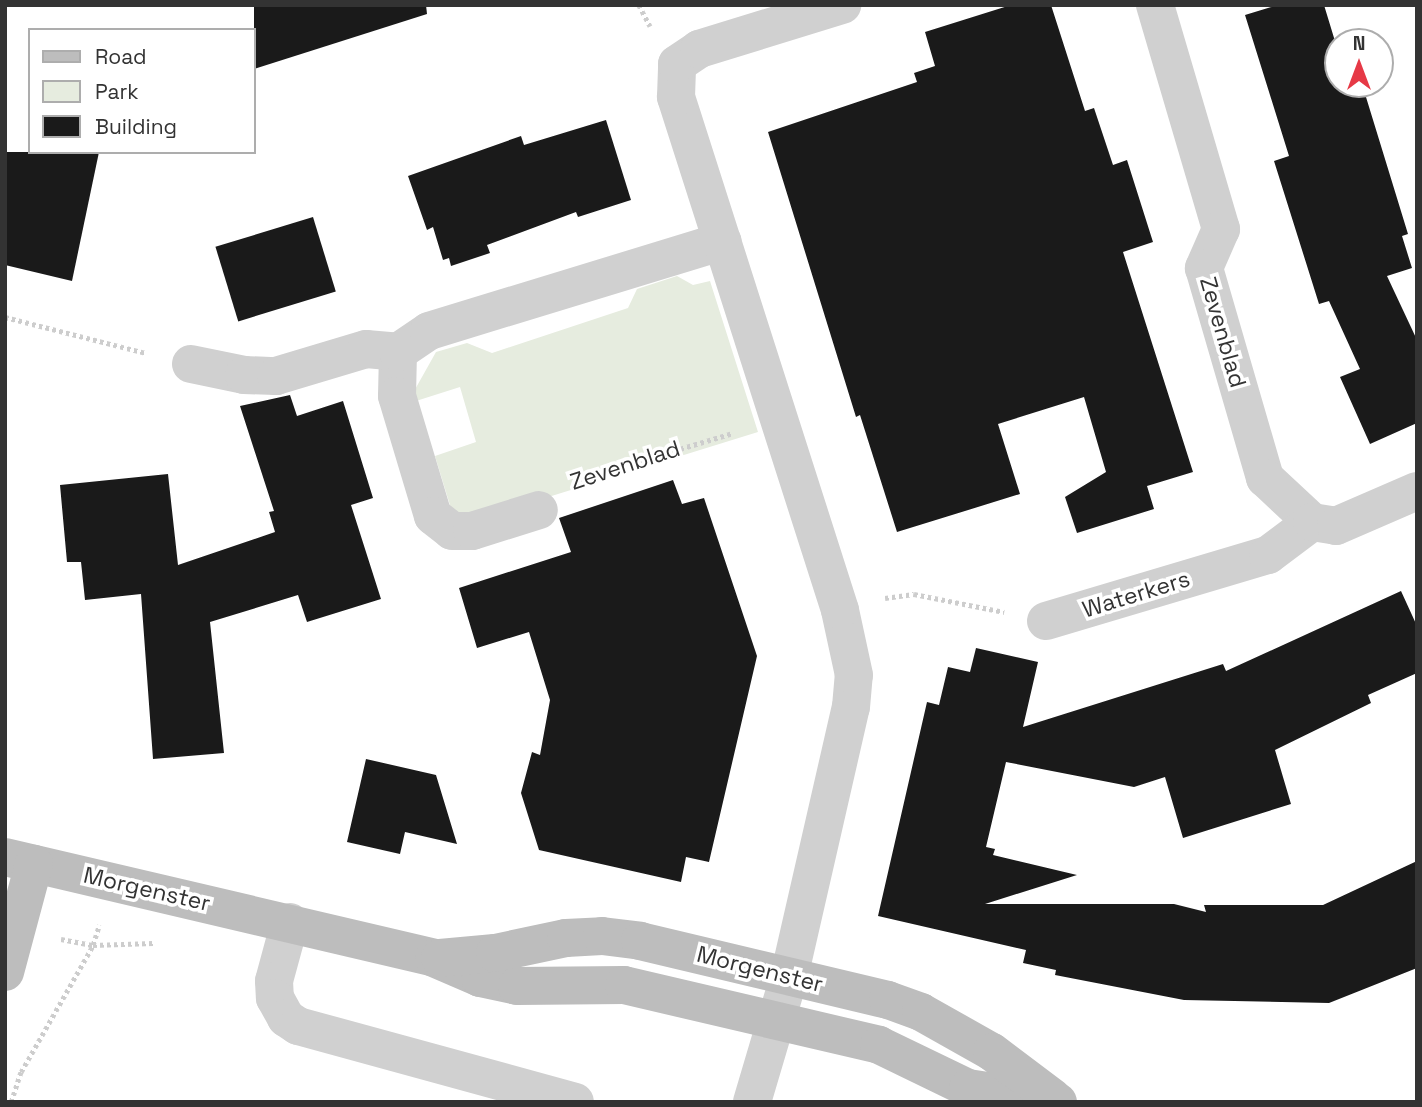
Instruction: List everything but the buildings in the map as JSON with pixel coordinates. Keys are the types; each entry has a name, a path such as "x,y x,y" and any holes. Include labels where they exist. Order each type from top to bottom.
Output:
{"street":[{"path":"773,1020 789,977 851,707 854,675 840,610 781,436 723,241 676,97 677,64 699,49 842,5"},
{"name":"Zevenblad","path":"1155,5 1221,229 1204,268 1265,478 1312,522"},
{"path":"191,364 244,376 276,376 366,349 398,352 429,331 723,241"},
{"path":"398,352 397,396 433,516 452,531 472,531 539,510"},
{"path":"1312,522 1336,526 1417,491"},
{"name":"Waterkers","path":"1045,621 1268,555 1312,522"},
{"path":"5,972 20,860"},
{"name":"Morgenster","path":"20,860 434,958 480,978 517,986 624,985 879,1045 968,1088 1058,1102"},
{"path":"290,922 274,981 275,998 286,1018 298,1026 575,1102"},
{"name":"Morgenster","path":"434,958 602,936 789,977 921,1012 992,1052 1058,1102"},
{"name":"Morgenster","path":"752,1102 773,1020"}],"path":[{"path":"5,317 191,364"},
{"name":"Zevenblad","path":"539,510 555,487 732,431 739,449 781,436"},
{"path":"840,610 914,594 1045,621"},
{"path":"11,1102 20,1072 93,945 112,881"}],"green space":[{"path":"677,276 693,285 710,281 758,432 464,523 453,515 435,456 476,442 460,387 416,401 413,393 436,352 467,343 492,353 628,308 637,289"}]}
